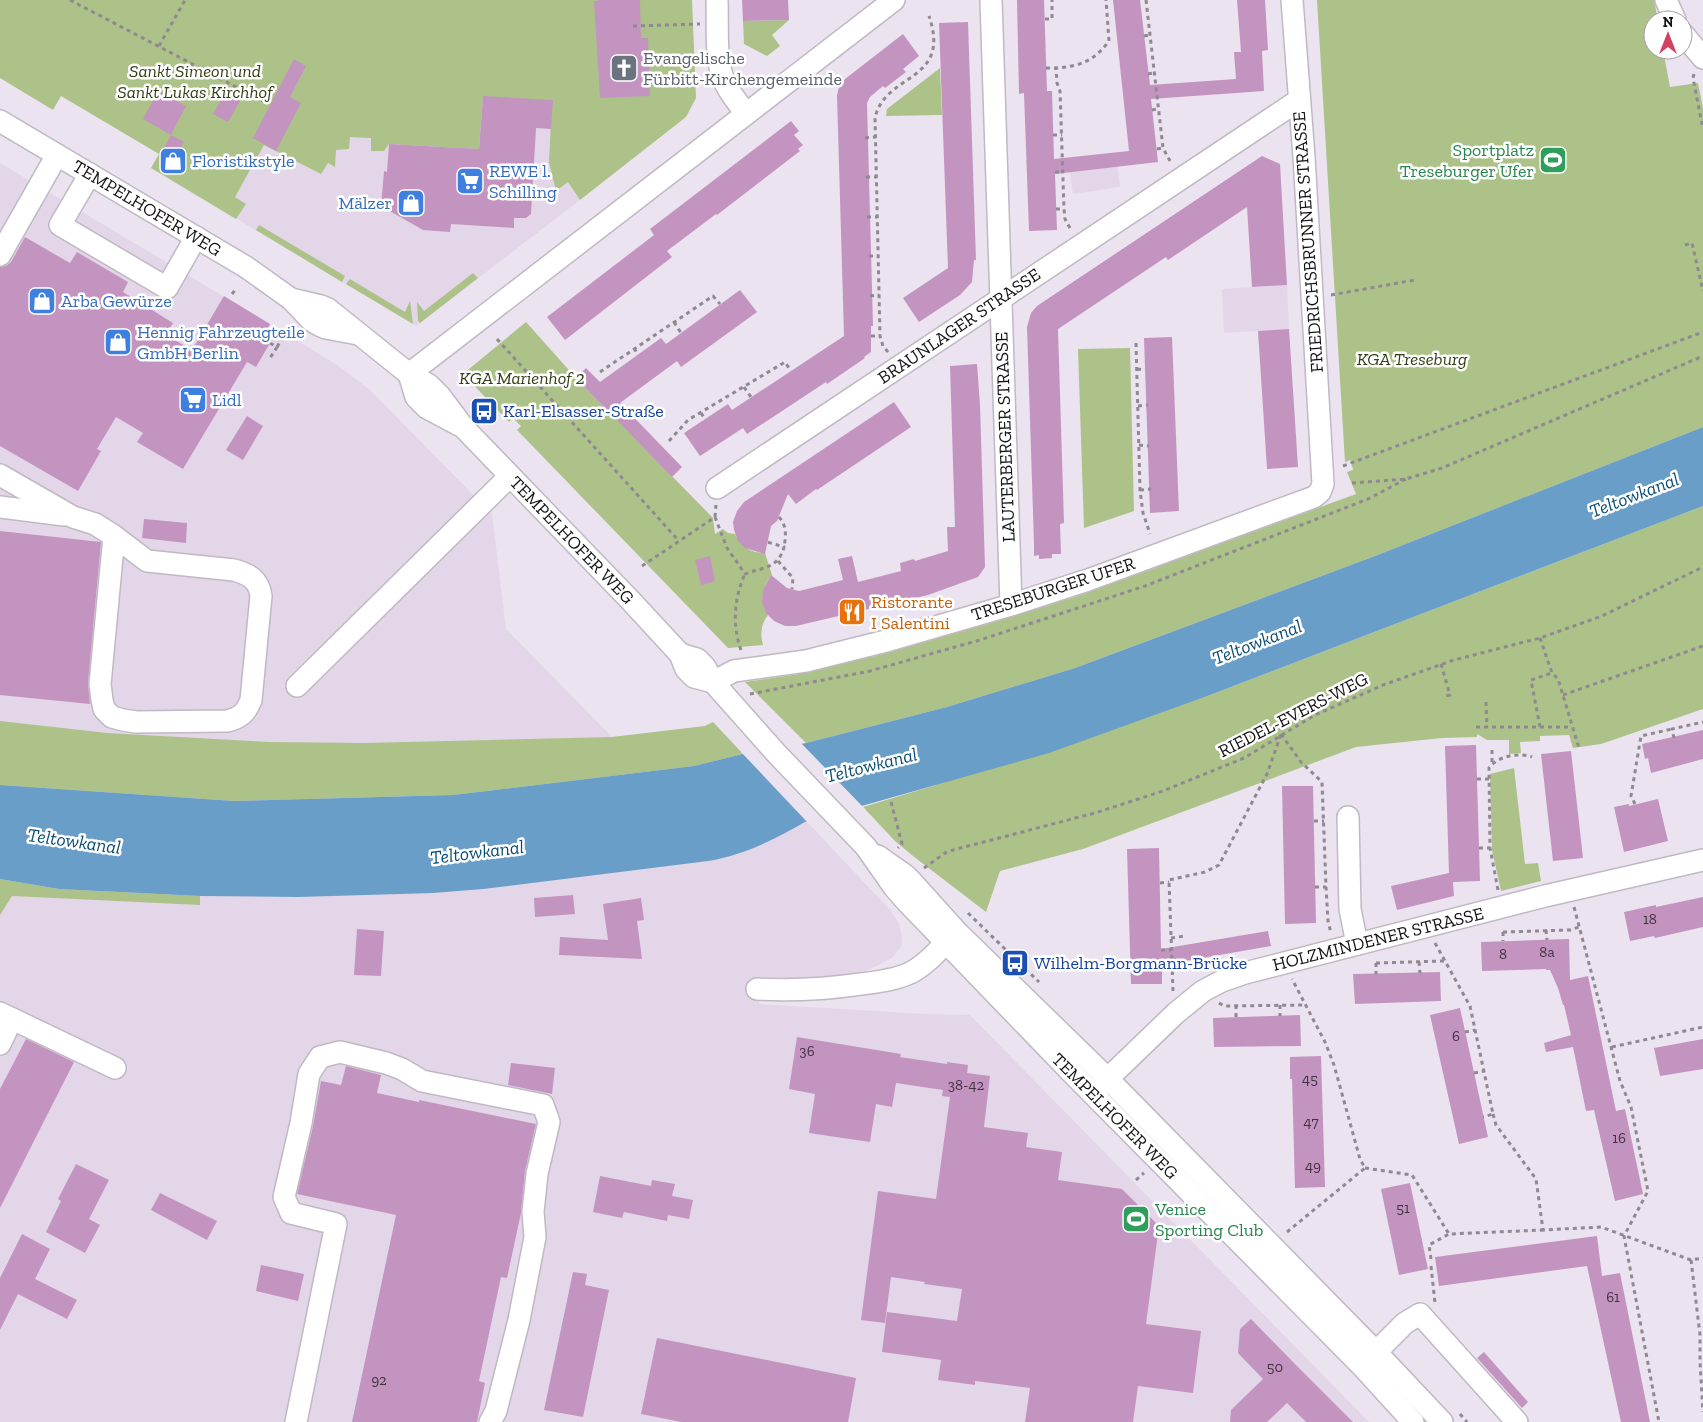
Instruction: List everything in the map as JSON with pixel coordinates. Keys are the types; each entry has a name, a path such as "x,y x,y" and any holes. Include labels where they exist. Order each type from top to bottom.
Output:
{"street":[{"path":"717,0 722,77 746,114"},
{"path":"409,374 894,0"},
{"name":"LAUTERBERGER STRASSE","path":"991,0 1011,605"},
{"name":"FRIEDRICHSBRUNNER STRASSE","path":"1292,0 1324,484"},
{"path":"1693,46 1703,58"},
{"name":"BRAUNLAGER STRASSE","path":"717,488 1299,100"},
{"name":"TEMPELHOFER WEG","path":"0,121 258,274 291,299 312,321 326,328 358,335 388,355 409,374 416,397 427,408 464,428 680,654 686,669 694,677 714,682 776,753 866,847 894,887 1107,1078 1376,1352 1442,1422"},
{"path":"0,255 57,155"},
{"path":"90,174 60,225 167,288 196,237"},
{"path":"0,475 73,517"},
{"path":"297,686 510,476"},
{"name":"TRESEBURGER UFER","path":"714,682 734,671 798,662 890,640 1011,605 1088,580 1314,497 1320,492 1324,484"},
{"path":"0,508 73,517 95,524 114,536 147,561 234,570 248,574 260,588 261,596 251,700 243,715 226,721 136,722 112,717 104,709 100,684 114,536"},
{"path":"1348,817 1350,909 1357,944"},
{"name":"HOLZMINDENER STRASSE","path":"1092,1093 1176,1013 1203,991 1222,981 1245,973 1545,896 1703,860"},
{"path":"757,989 800,990 831,988 896,978 910,973 922,965 951,937"},
{"name":"TEMPELHOFER WEG","path":"951,937 1092,1093 1361,1365 1413,1422"},
{"path":"0,1044 6,1016 115,1068"},
{"path":"296,1422 336,1224 291,1213 284,1197 301,1123 309,1074 320,1057 340,1052 386,1063 402,1069 422,1081 543,1105 549,1122 537,1174 533,1212 535,1237 520,1320 496,1411 490,1422"},
{"path":"1376,1352 1405,1323 1420,1314 1517,1422"}],"path":[{"path":"70,0 263,101"},
{"path":"159,46 185,0"},
{"path":"1045,19 1052,19 1052,0"},
{"path":"1046,68 1073,66 1086,62 1101,52 1109,41 1106,0"},
{"path":"1140,0 1146,0 1162,148 1170,161"},
{"path":"898,367 883,346 880,336 875,118 882,99 926,66 930,58 933,36 929,16"},
{"path":"633,26 718,24"},
{"path":"1144,36 1150,35"},
{"path":"1056,68 1060,92 1064,209 1065,218 1070,228"},
{"path":"1148,74 1154,73"},
{"path":"1694,84 1703,129"},
{"path":"1152,110 1158,109"},
{"path":"1053,135 1062,134"},
{"path":"865,138 875,137"},
{"path":"1157,149 1162,148"},
{"path":"1054,172 1063,172"},
{"path":"866,177 876,177"},
{"path":"1056,209 1064,209"},
{"path":"868,217 877,217"},
{"path":"1686,245 1692,243 1703,291"},
{"path":"869,256 878,256"},
{"path":"1332,295 1415,280"},
{"path":"232,294 234,290"},
{"path":"870,296 879,295"},
{"path":"600,372 713,296 720,304"},
{"path":"674,322 682,332"},
{"path":"270,358 288,329"},
{"path":"1343,466 1703,332"},
{"path":"871,336 880,336"},
{"path":"497,339 679,541"},
{"path":"270,343 277,347"},
{"path":"1136,343 1140,490 1143,513 1150,534"},
{"path":"634,348 638,355"},
{"path":"1352,483 1406,479 1442,468 1703,356"},
{"path":"669,441 688,420 785,362 791,371"},
{"path":"1137,369 1144,370"},
{"path":"744,387 752,397"},
{"path":"1138,406 1148,405"},
{"path":"484,411 489,407"},
{"path":"701,412 705,419"},
{"path":"1139,445 1149,446"},
{"path":"717,488 715,517 727,548 745,574"},
{"path":"1140,490 1151,489"},
{"path":"642,566 715,517"},
{"path":"741,650 737,636 735,607 739,587 745,574 778,561 784,547 786,532 779,517"},
{"path":"767,542 784,547"},
{"path":"778,561 793,578 792,589"},
{"name":"RIEDEL-EVERS-WEG","path":"922,870 945,853 954,850 1095,813 1163,791 1244,758 1315,715 1383,685 1441,664 1540,638 1602,616 1703,567"},
{"path":"1540,638 1552,673 1558,679 1578,748"},
{"path":"1563,695 1703,646"},
{"path":"1441,664 1450,695 1445,696 1446,698"},
{"path":"1540,727 1531,680 1552,673"},
{"path":"1486,702 1486,727"},
{"path":"1635,804 1631,796 1641,736 1703,722"},
{"path":"1476,727 1572,727"},
{"path":"1672,729 1674,738"},
{"path":"1281,734 1302,762 1322,782 1328,921 1332,936"},
{"path":"1160,883 1205,872 1219,865 1267,774 1281,734"},
{"path":"1492,750 1492,762 1489,768 1490,848 1499,894"},
{"path":"1492,762 1507,757 1526,755 1532,757"},
{"path":"1477,780 1489,779"},
{"path":"891,802 902,844 898,848"},
{"path":"1314,821 1324,821"},
{"path":"1479,848 1490,848"},
{"path":"1170,882 1173,997"},
{"path":"1315,887 1326,887"},
{"path":"1573,903 1620,1081 1631,1107 1648,1191 1624,1236 1658,1422"},
{"path":"1503,941 1503,932 1570,930 1580,927"},
{"path":"1546,930 1547,940"},
{"path":"1171,938 1185,936"},
{"path":"1433,938 1470,1006 1496,1125 1536,1179 1543,1230"},
{"path":"1162,950 1171,950"},
{"path":"1376,958 1376,974"},
{"path":"1376,963 1444,961"},
{"path":"1419,962 1420,973"},
{"path":"1289,974 1325,1042 1334,1065 1364,1168"},
{"path":"1214,999 1224,1006 1305,1005"},
{"path":"1236,1005 1236,1017"},
{"path":"1280,1005 1280,1016"},
{"path":"1612,1047 1703,1027"},
{"path":"1465,1032 1475,1030"},
{"path":"1474,1074 1484,1072"},
{"path":"1483,1116 1493,1114"},
{"path":"1286,1232 1364,1168 1412,1175 1448,1234"},
{"path":"1136,1180 1144,1173"},
{"path":"1431,1259 1429,1245 1448,1234 1601,1227 1691,1260 1703,1258"},
{"path":"1691,1260 1700,1335 1703,1412"},
{"path":"1420,1314 1436,1305 1432,1266"}],"shaded area":[{"path":"564,43 568,182 580,200 416,326 217,207 253,138 339,132 481,67"},
{"path":"1116,152 1120,187 1073,194 1068,158"},
{"path":"0,163 337,365 370,390 492,514 506,629 612,737 705,726 713,722 891,911 899,924 902,936 901,947 892,958 852,976 785,979 756,977 759,1004 970,1015 1369,1422 0,1422"},
{"path":"1287,285 1289,329 1224,333 1222,289"}],"green space":[{"name":"Sankt Simeon und Sankt Lukas Kirchhof","path":"0,0 692,0 696,98 686,117 580,200 568,182 556,191 549,162 552,101 483,97 479,149 389,144 384,151 371,151 371,138 350,137 349,149 336,150 335,167 328,163 321,174 264,145 235,197 246,204 236,219 151,168 159,154 61,96 53,110 0,78"},
{"name":"KGA Treseburg","path":"1317,0 1654,0 1656,10 1643,10 1643,60 1665,60 1670,87 1698,83 1703,108 1703,427 1375,556 1075,668 947,707 806,743 745,682 799,674 887,653 1078,596 1356,494 1347,472 1353,470 1351,460 1345,462"},
{"path":"789,20 772,35 780,46 767,56 744,44 743,21"},
{"path":"940,68 942,115 886,116 887,109"},
{"path":"259,225 345,276 342,282 256,230"},
{"path":"473,273 478,278 420,323 418,321 417,302 424,311"},
{"path":"350,279 405,312 410,301 413,324 346,284"},
{"name":"KGA Marienhof 2","path":"526,322 576,378 713,518 715,534 723,529 728,533 735,534 747,548 755,552 765,553 772,575 766,584 763,594 763,605 768,615 762,629 763,645 728,648 517,430 521,426 513,418 509,422 463,374"},
{"path":"1130,348 1134,511 1084,528 1078,349"},
{"path":"1703,506 1703,709 1601,744 1573,748 1569,735 1540,736 1540,741 1520,742 1521,753 1509,754 1509,740 1487,740 1477,734 1477,737 1442,738 1356,747 1083,849 1000,871 986,912 895,841 863,807 933,786 1210,695"},
{"path":"0,721 107,733 269,742 365,743 612,737 705,726 713,722 743,754 694,766 453,795 234,801 0,785"},
{"path":"1514,768 1525,864 1538,863 1541,881 1501,891 1492,850 1490,774"},
{"path":"0,879 59,889 200,896 200,905 12,896 0,915"}],"water":[{"name":"Teltowkanal","path":"1703,427 1703,506 1210,695 1049,753 805,822 782,835 734,855 708,861 483,889 433,893 298,897 200,896 59,889 0,879 0,785 234,801 453,795 694,766 743,754 806,743 947,707 1075,668 1375,556"}],"pier":[{"path":"800,742 865,809 809,824 741,752"}],"building":[{"name":"Evangelische Fürbitt-Kirchengemeinde","path":"640,0 641,38 648,38 650,96 600,98 594,1"},
{"path":"742,0 788,0 789,20 743,21"},
{"path":"1017,0 1044,0 1047,91 1052,91 1054,159 1129,151 1113,0 1140,0 1150,85 1236,79 1234,52 1241,52 1237,0 1265,0 1268,50 1262,51 1264,91 1151,99 1158,162 1055,174 1057,230 1029,231 1024,93 1019,94"},
{"path":"968,22 976,260 974,260 972,282 960,295 919,322 903,298 948,268 939,23"},
{"path":"903,34 919,56 903,69 906,72 885,88 883,86 870,97 867,103 873,326 871,326 871,352 827,384 826,382 747,434 743,428 700,456 684,433 728,404 732,410 844,336 837,95 839,87 845,79"},
{"path":"294,59 306,66 290,97 301,103 276,151 253,138"},
{"path":"228,88 242,97 228,122 213,114"},
{"path":"158,91 186,106 171,135 143,119"},
{"path":"483,96 553,100 551,129 536,128 531,214 526,218 514,218 514,228 451,224 450,232 423,230 381,206 384,171 387,172 389,144 479,149"},
{"path":"791,121 799,131 794,135 803,145 798,149 800,151 667,251 672,257 565,340 547,317 654,235 650,229"},
{"path":"171,135 184,142 173,163 160,155"},
{"path":"1262,156 1280,164 1287,285 1252,287 1247,207 1168,260 1166,257 1058,329 1064,523 1060,524 1061,554 1052,554 1052,558 1039,559 1039,555 1034,556 1027,327 1031,313 1037,306"},
{"path":"25,237 70,263 77,252 128,282 123,292 173,323 166,335 192,350 224,296 270,324 267,330 275,335 256,367 247,362 183,469 137,442 143,433 116,417 97,449 101,451 78,491 0,446 0,267 6,266 11,262"},
{"path":"740,290 757,312 681,367 677,361 620,403 682,467 672,477 576,378 586,368 600,382 661,338 666,344"},
{"path":"1289,329 1298,467 1267,469 1258,331"},
{"path":"1172,337 1179,511 1150,513 1144,338"},
{"path":"977,364 985,567 978,577 928,595 796,626 785,626 774,621 766,613 762,602 763,590 771,575 787,588 799,591 843,580 838,559 852,556 858,582 901,571 900,563 914,559 915,561 948,551 947,527 955,527 950,366"},
{"path":"894,402 911,427 796,504 788,494 777,521 771,526 765,554 745,548 738,541 733,522 737,511 744,502"},
{"path":"247,416 263,426 243,460 226,450"},
{"path":"144,519 187,523 186,543 142,538"},
{"path":"0,531 101,542 88,683 90,704 0,695"},
{"path":"710,556 715,581 701,585 695,560"},
{"path":"1703,730 1703,759 1651,773 1648,758 1645,759 1642,744"},
{"path":"1476,745 1480,881 1453,882 1454,896 1397,910 1391,886 1449,873 1445,746"},
{"path":"1571,751 1583,858 1553,861 1541,754"},
{"path":"1282,786 1313,786 1316,923 1285,924"},
{"path":"1658,799 1668,841 1624,852 1614,807 1629,804 1629,806"},
{"path":"1159,848 1161,949 1268,931 1271,946 1162,965 1162,984 1131,984 1127,849"},
{"path":"573,895 575,914 535,917 534,898"},
{"path":"1703,897 1703,927 1655,938 1654,936 1630,941 1624,912"},
{"path":"641,898 644,920 637,921 642,959 559,955 560,937 608,940 603,904"},
{"path":"357,929 384,931 381,976 354,975"},
{"path":"1569,939 1570,980 1588,976 1616,1111 1625,1109 1643,1194 1615,1201 1594,1110 1586,1111 1573,1047 1546,1052 1544,1043 1571,1035 1564,1005 1550,970 1482,971 1481,942"},
{"path":"1440,972 1441,1001 1355,1004 1353,974"},
{"path":"1460,1008 1488,1137 1459,1144 1430,1015"},
{"path":"1300,1015 1301,1046 1214,1047 1213,1018"},
{"path":"797,1037 901,1054 900,1057 968,1065 967,1073 990,1076 984,1127 1028,1133 1026,1147 1062,1152 1058,1180 1122,1189 1159,1226 1146,1324 1201,1331 1193,1393 1138,1386 1133,1422 1025,1422 1030,1388 975,1381 975,1385 938,1380 941,1360 882,1352 887,1312 957,1321 962,1289 891,1277 885,1323 861,1320 878,1191 936,1199 950,1097 942,1096 943,1090 896,1083 892,1107 876,1104 870,1142 809,1133 815,1094 789,1089"},
{"path":"26,1039 74,1062 0,1208 0,1089"},
{"path":"1703,1039 1703,1069 1660,1076 1654,1048"},
{"path":"1321,1056 1325,1187 1295,1188 1290,1057"},
{"path":"511,1063 555,1068 552,1094 508,1085"},
{"path":"346,1066 381,1075 377,1093 536,1124 525,1171 521,1213 507,1278 501,1277 479,1381 485,1383 477,1422 352,1422 396,1215 297,1194 313,1126 321,1081 341,1085"},
{"path":"76,1164 109,1180 89,1219 100,1225 85,1253 46,1232 61,1201 58,1199"},
{"path":"600,1176 651,1186 652,1180 675,1184 672,1196 693,1200 689,1219 668,1215 667,1221 624,1212 622,1218 593,1212"},
{"path":"1410,1183 1428,1269 1399,1275 1381,1189"},
{"path":"160,1193 217,1221 207,1240 151,1210"},
{"path":"22,1234 50,1249 35,1279 77,1300 67,1319 18,1294 0,1330 0,1278"},
{"path":"1597,1236 1602,1276 1620,1273 1650,1422 1621,1422 1587,1266 1439,1286 1435,1257"},
{"path":"261,1265 304,1274 298,1301 256,1291"},
{"path":"573,1272 587,1274 585,1285 609,1290 583,1417 544,1410"},
{"path":"1251,1319 1353,1422 1306,1422 1287,1403 1267,1422 1230,1422 1231,1410 1263,1379 1238,1353 1240,1329"},
{"path":"657,1338 856,1378 848,1422 681,1422 641,1414"},
{"path":"1484,1352 1528,1402 1522,1408 1477,1358"}],"place":[{"name":"Evangelische Fürbitt-Kirchengemeinde","path":"624,68"},
{"name":"Sportplatz Treseburger Ufer","path":"1553,160"},
{"name":"Floristikstyle","path":"173,161"},
{"name":"REWE l. Schilling","path":"470,181"},
{"name":"Mälzer","path":"411,203"},
{"name":"Arba Gewürze","path":"42,301"},
{"name":"Hennig Fahrzeugteile GmbH Berlin","path":"118,342"},
{"name":"Lidl","path":"193,400"},
{"name":"Karl-Elsasser-Straße","path":"484,411"},
{"name":"Ristorante I Salentini","path":"852,612"},
{"name":"Wilhelm-Borgmann-Brücke","path":"1015,963"},
{"name":"Venice Sporting Club","path":"1136,1219"}]}
